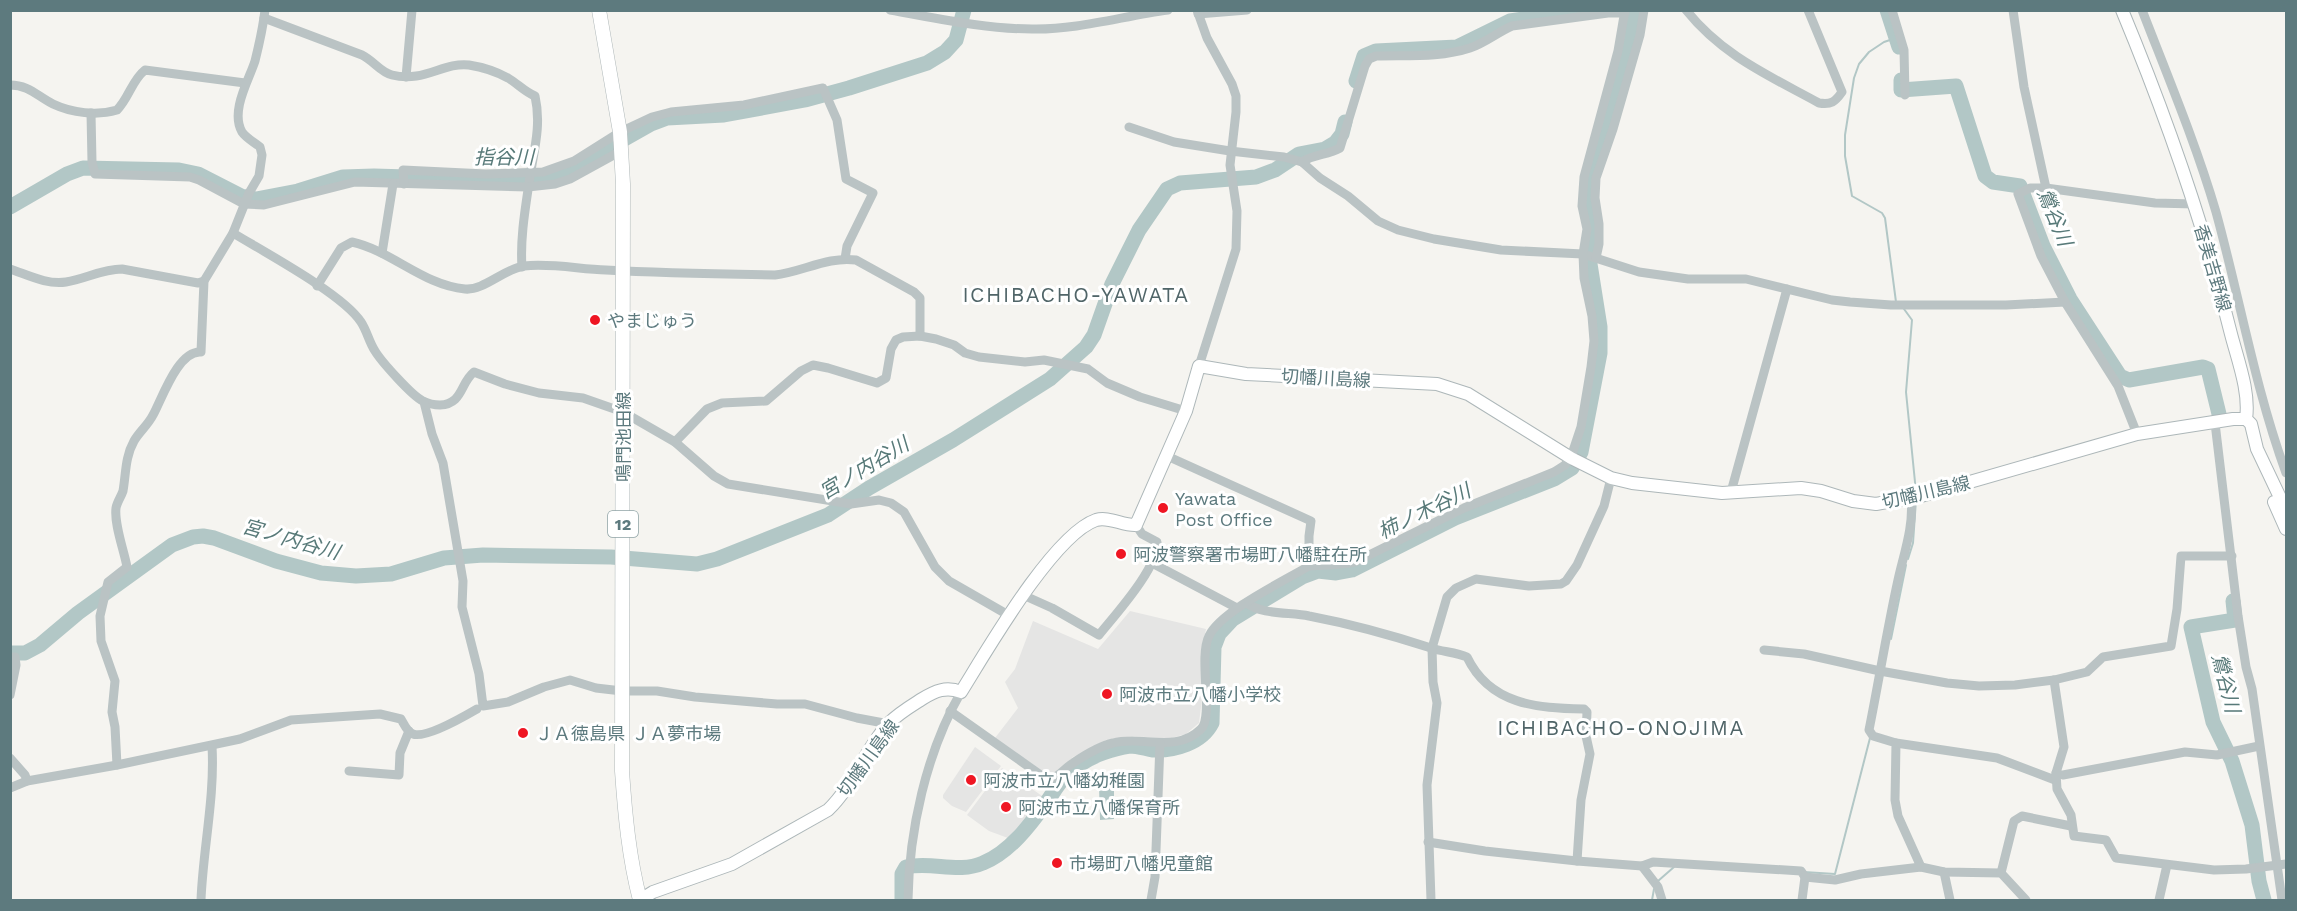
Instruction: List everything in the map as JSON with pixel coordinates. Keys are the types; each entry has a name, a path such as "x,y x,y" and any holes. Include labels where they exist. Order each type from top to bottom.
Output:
{"main road":[{"name":"鳴門池田線","path":"599,10 620,141 623,271 622,771 624,812 640,900"},
{"name":"香美吉野線","path":"2122,10 2160,104 2214,262 2248,409 2246,419 2251,424 2257,449 2269,474 2270,492 2286,529"},
{"path":"961,692 1023,596 1051,559 1083,526 1098,519 1128,526 1136,525 1186,411 1199,366"},
{"name":"切幡川島線","path":"1199,366 1246,374 1426,382 1448,387 1477,400 1574,460 1611,478 1695,491 1731,492 1801,488 1821,491 1853,501 1876,504 1914,497 2137,434 2246,419"},
{"path":"2269,474 2286,510"},
{"name":"切幡川島線","path":"640,900 661,888 732,864 828,810 841,797 888,724 904,710 934,692 950,689 961,692"}],"street":[{"path":"406,77 412,10"},
{"path":"890,10 968,23 1030,29 1054,28 1168,10"},
{"path":"1199,366 1236,249 1237,211 1230,151 1236,96 1232,84 1216,58 1197,12 1247,10"},
{"path":"1250,606 1309,566 1340,566 1355,562 1454,513 1554,472 1574,460 1594,341 1592,316 1584,278 1599,224 1595,198 1596,178 1613,129 1644,10"},
{"path":"1686,10 1703,31 1739,59 1819,103 1827,104 1834,102 1842,92 1808,10"},
{"path":"1892,10 1904,50 1905,91"},
{"path":"2013,10 2024,87 2046,188"},
{"path":"2142,10 2215,209 2266,413 2286,473"},
{"path":"1299,161 1330,154 1340,148 1365,66 1369,59 1376,56 1451,53 1474,46 1512,26 1608,13 1625,17 1639,26"},
{"path":"117,765 116,727 112,712 115,681 101,641 100,616 108,582 127,567 116,520 116,507 123,490 123,478 134,441 152,418 173,375 186,358 196,352 201,352 204,281 233,233 246,200 259,176 262,155 260,147 241,130 239,116 245,83 255,61 264,14 374,60 378,68 390,75 422,76 451,66 466,65 486,69 509,79 535,96 539,114 538,134 529,179 522,267"},
{"path":"1590,256 1582,206 1584,177 1625,17"},
{"path":"10,85 27,87 53,104 91,113 117,110 123,105 139,75 146,70 245,83"},
{"path":"382,253 403,170 486,174 555,184 570,179 652,117 671,112 744,105 823,88 837,120 846,179 873,193 847,246 845,259"},
{"path":"91,113 95,174 190,177 264,205 355,182 529,179 620,141"},
{"path":"1129,127 1174,142 1299,161 1378,221 1398,230 1501,250 1590,256 1639,272 1688,279 1746,279 1832,300 1892,305 2006,305 2065,302"},
{"path":"2137,434 2118,386 2065,302 2041,256 2018,194 2023,191 2046,188 2155,203 2195,204"},
{"path":"233,233 345,305 361,321 376,352 415,396 424,402 441,405 451,403 459,397 468,377 474,372 505,384 539,393 583,398 623,412 675,442 714,476 728,484 850,504 879,500 891,503 904,512 941,574 1010,616"},
{"path":"317,286 341,248 352,242 382,253 426,277 465,289 477,288 489,280 522,267 548,266 571,269 774,275 792,273 845,259 856,260 914,292 920,298 920,336"},
{"path":"10,269 48,282 65,282 110,269 122,269 198,283 204,281"},
{"path":"1731,492 1787,289"},
{"path":"675,442 706,409 722,403 766,400 801,371 813,365 876,383 886,378 891,349 896,340 903,337 920,336 936,339 954,345 964,353 979,357 1025,362 1044,360 1089,369 1107,383 1140,398 1186,411"},
{"path":"424,402 432,434 443,463 463,581 462,607 479,674 483,706 508,702 560,681 570,680 596,688 622,691 657,691 695,697 805,704 888,724"},
{"path":"2215,423 2238,616 2282,900"},
{"path":"1167,456 1311,521 1309,566"},
{"path":"1431,900 1427,785 1437,703 1433,682 1432,648 1447,597 1451,591 1469,580 1476,579 1529,586 1561,584 1566,581 1577,565 1604,506 1611,478"},
{"path":"1914,497 1871,734 1896,743 1997,758 2055,777 2185,752 2211,755 2259,746"},
{"path":"1023,596 1052,608 1099,634 1129,598 1158,550 1158,542 1142,534 1136,525"},
{"path":"1764,650 1804,654 1883,671 1978,686 2015,685 2054,680 2087,672 2103,657 2170,646 2177,609 2181,556 2230,556"},
{"path":"1152,563 1237,608"},
{"path":"950,711 1042,776 1051,779 1094,750 1114,742 1160,743 1195,735 1203,727 1206,717 1206,647 1209,635 1221,620 1237,608 1250,606 1286,612 1408,639 1467,657 1474,670 1485,682 1516,702 1542,707 1584,709 1587,712 1586,736 1590,754 1581,800 1577,861"},
{"path":"10,657 15,657 16,665 10,695"},
{"path":"2054,680 2064,747 2055,777 2057,789 2071,815 2074,836 2106,840 2116,858 2166,865 2214,870 2286,864"},
{"path":"908,900 911,850 921,796 950,711 961,692"},
{"path":"10,788 27,781 212,746 240,739 291,720 380,714 401,719 414,735 421,735 454,722 477,709"},
{"path":"349,771 399,775 400,753 409,731"},
{"path":"1151,900 1155,878 1160,743"},
{"path":"1896,743 1895,801 1898,816 1921,867"},
{"path":"201,900 212,746"},
{"path":"10,758 25,775 27,781"},
{"path":"2001,873 2014,821 2022,816 2071,826"},
{"path":"1428,842 1577,861 1642,866 1653,862 1803,874 1835,880 1861,874 1921,867 1944,872 2001,873 2026,900"},
{"path":"2159,900 2166,865"},
{"path":"1642,866 1656,884 1662,900"},
{"path":"1944,872 1950,900"},
{"path":"1802,900 1803,874"}],"shaded area":[{"name":"阿波市立八幡小学校","path":"1130,611 1206,629 1202,647 1199,723 1186,734 1168,739 1134,736 1106,740 1073,757 1056,773 1048,775 995,738 1018,708 1005,682 1015,669 1033,621 1098,649"},
{"name":"阿波市立八幡幼稚園","path":"975,747 1001,766 966,812 952,806 943,798 943,795"},
{"name":"阿波市立八幡保育所","path":"1002,768 1045,798 1016,841 989,831 967,815"},
{"path":"1099,786 1114,786 1114,819 1100,820"}],"waterway":[{"name":"指谷川","path":"10,207 67,174 83,168 179,170 198,174 241,196 256,199 298,191 343,177 548,179 566,172 651,124 667,118 724,115 805,100 927,63 945,52 956,40 964,10"},
{"name":"宮ノ内谷川","path":"1356,81 1364,56 1376,51 1457,47 1510,21 1582,10"},
{"name":"柿ノ木谷川","path":"902,900 902,874 906,867 925,865 955,868 974,866 993,858 1026,829 1065,777 1087,760 1130,746 1153,750 1170,749 1195,741 1202,736 1212,723 1214,647 1219,634 1233,619 1302,577 1318,571 1336,573 1352,570 1455,518 1554,479 1572,468 1581,452 1600,353 1600,327 1590,264 1594,226 1587,199 1589,178 1611,110 1631,35 1634,10"},
{"name":"鶯谷川","path":"1887,10 1899,47"},
{"path":"1896,38 1884,42 1869,52 1859,64 1854,78 1845,135 1845,156 1852,196 1882,213 1885,218 1896,302"},
{"name":"鶯谷川","path":"1901,80 1901,90 1956,86 1985,176 1993,182 2020,186 2043,246 2070,299 2120,376 2129,380 2203,367 2208,369 2219,414"},
{"name":"宮ノ内谷川","path":"10,653 25,653 40,645 78,613 172,545 193,537 214,538 276,561 321,573 356,576 391,574 444,558 483,555 611,557 697,564 717,559 828,515 1050,379 1086,347 1094,335 1112,284 1139,230 1167,189 1180,183 1256,177 1275,170 1299,154 1325,149 1335,143 1342,134 1345,122"},
{"path":"1904,309 1912,320 1906,392 1916,492"},
{"path":"1908,559 1913,543 1916,500"},
{"path":"1891,639 1906,565"},
{"name":"鶯谷川","path":"2233,601 2235,620 2191,627 2213,722 2232,761 2252,825 2259,881 2264,900"},
{"path":"1804,872 1835,874 1870,738"},
{"path":"1658,881 1674,867"},
{"path":"1652,900 1654,889"}],"place":[{"name":"やまじゅう","path":"595,320"},
{"name":"Yawata Post Office","path":"1163,508"},
{"name":"阿波警察署市場町八幡駐在所","path":"1121,554"},
{"name":"阿波市立八幡小学校","path":"1107,694"},
{"name":"ＪＡ徳島県 ＪＡ夢市場","path":"523,733"},
{"name":"阿波市立八幡幼稚園","path":"971,780"},
{"name":"阿波市立八幡保育所","path":"1006,807"},
{"name":"市場町八幡児童館","path":"1057,863"}],"district":[{"name":"ICHIBACHO-YAWATA","path":"1076,294"},
{"name":"ICHIBACHO-ONOJIMA","path":"1621,727"}]}
